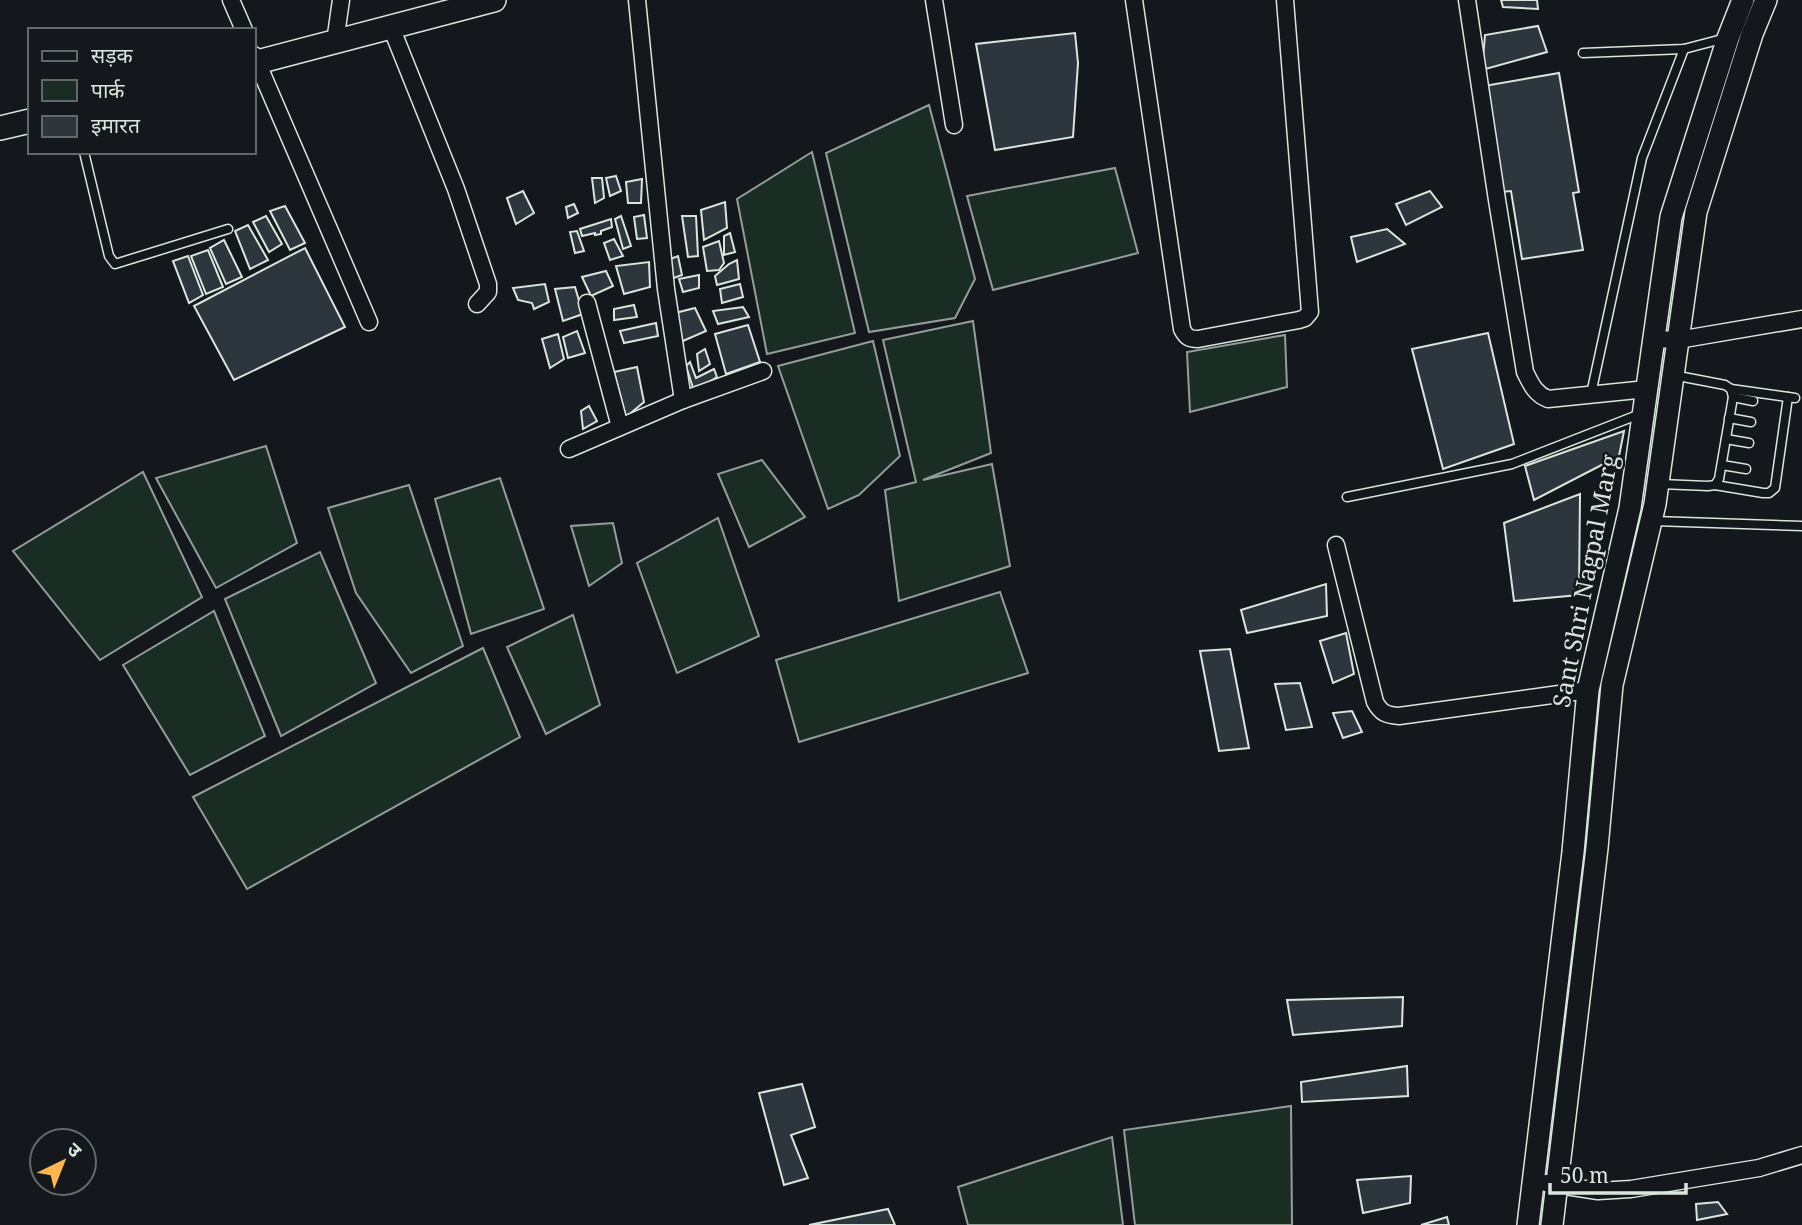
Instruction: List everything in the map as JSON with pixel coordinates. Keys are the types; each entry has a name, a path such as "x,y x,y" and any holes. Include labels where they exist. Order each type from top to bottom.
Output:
{"main road":[{"path":"256,60 494,0"},
{"path":"0,128 28,121"}],"street":[{"path":"231,0 243,28"},
{"path":"335,42 341,0"},
{"path":"637,0 666,289 683,400"},
{"path":"934,0 954,125"},
{"path":"1134,0 1182,329 1190,339 1198,339 1299,320 1307,317 1311,310 1285,0"},
{"path":"1467,0 1525,372 1535,391 1548,399 1647,389"},
{"name":"Sant Shri Nagpal Marg","path":"1528,1225 1573,852 1588,690 1630,508 1671,217 1728,38 1743,0"},
{"name":"Sant Shri Nagpal Marg","path":"1552,1225 1597,848 1612,685 1658,484 1696,212 1752,34 1766,0"},
{"path":"391,27 456,189 488,284 488,292 477,304"},
{"path":"256,62 369,322"},
{"path":"587,303 620,427"},
{"path":"1654,339 1678,340 1802,319"},
{"path":"569,449 683,400 763,371"},
{"path":"1336,545 1375,702 1381,711 1399,716 1588,690"},
{"path":"1533,1180 1598,1191 1631,1189 1759,1168 1802,1155"}],"lane":[{"path":"1583,53 1684,49 1728,38"},
{"path":"1591,394 1642,159 1684,49"},
{"path":"84,154 109,256 115,264 228,229"},
{"path":"1673,375 1725,385 1732,393 1753,401"},
{"path":"1658,484 1715,485 1763,493 1775,488 1792,398 1732,393"},
{"path":"1715,485 1719,479 1732,393"},
{"path":"1347,497 1512,464 1644,413"},
{"path":"1729,418 1751,422"},
{"path":"1726,439 1749,443"},
{"path":"1721,465 1746,469"},
{"path":"1651,521 1802,526"}],"green space":[{"path":"929,105 975,279 955,318 869,332 826,153"},
{"path":"812,152 855,333 767,354 737,199"},
{"path":"1115,168 1138,253 993,290 967,196"},
{"path":"973,321 991,453 923,480 992,464 1010,566 899,601 885,490 916,482 883,340"},
{"path":"1285,335 1287,387 1190,412 1187,352"},
{"path":"873,341 900,456 859,495 828,509 778,366"},
{"path":"266,446 297,543 216,588 156,478"},
{"path":"762,460 805,517 749,547 718,474"},
{"path":"143,472 202,597 100,660 13,551"},
{"path":"500,478 544,609 471,634 435,499"},
{"path":"409,485 463,646 411,673 356,593 328,508"},
{"path":"718,518 759,636 677,673 637,563"},
{"path":"613,523 622,563 589,586 571,526"},
{"path":"320,552 376,683 281,736 225,599"},
{"path":"1000,592 1028,673 799,742 776,660"},
{"path":"214,611 265,736 190,775 123,665"},
{"path":"573,615 600,705 546,734 507,647"},
{"path":"483,648 520,737 247,889 193,797"},
{"path":"1291,1106 1292,1225 1135,1225 1124,1130"},
{"path":"1112,1137 1123,1225 968,1225 958,1187"}],"building":[{"path":"1501,0 1537,0 1538,9 1503,7"},
{"path":"1538,26 1547,52 1482,70 1485,35"},
{"path":"1075,33 1078,63 1073,137 995,150 976,44"},
{"path":"1559,73 1579,192 1573,193 1583,250 1522,259 1511,191 1502,192 1484,86"},
{"path":"616,176 621,191 610,196 606,178"},
{"path":"592,178 602,178 604,198 595,203"},
{"path":"642,179 641,203 628,203 626,182"},
{"path":"523,191 534,213 516,224 507,198"},
{"path":"1430,191 1442,207 1406,225 1396,204"},
{"path":"725,202 727,228 704,240 701,210"},
{"path":"574,204 578,213 568,218 566,207"},
{"path":"285,206 305,243 290,250 270,211"},
{"path":"644,215 647,238 637,239 634,217"},
{"path":"266,216 282,244 269,252 253,222"},
{"path":"621,216 631,246 623,249 615,219"},
{"path":"682,216 696,216 698,256 688,257"},
{"path":"611,219 612,227 601,231 601,234 582,236 580,229"},
{"path":"248,225 268,260 250,269 235,231"},
{"path":"1387,229 1405,244 1357,262 1351,237"},
{"path":"577,231 584,251 575,253 570,232"},
{"path":"730,233 735,252 724,255 724,236"},
{"path":"614,239 623,256 610,260 604,243"},
{"path":"224,240 242,277 226,284 210,248"},
{"path":"719,241 724,263 719,270 707,271 703,247"},
{"path":"305,248 345,327 234,380 194,306"},
{"path":"208,250 223,287 206,294 191,256"},
{"path":"188,256 203,295 189,303 173,261"},
{"path":"678,256 682,275 671,279 668,260"},
{"path":"737,260 739,279 717,285 715,276"},
{"path":"649,262 650,287 624,294 616,266"},
{"path":"606,271 613,286 591,296 582,277"},
{"path":"699,275 699,288 683,292 679,279"},
{"path":"545,284 549,302 534,309 532,303 518,300 513,288"},
{"path":"740,284 743,297 722,303 720,289"},
{"path":"575,287 583,314 563,321 555,289"},
{"path":"634,305 637,317 614,320 614,309"},
{"path":"743,307 749,317 718,324 713,311"},
{"path":"695,308 706,331 676,344 671,314"},
{"path":"656,323 658,336 624,343 620,331"},
{"path":"748,325 760,362 726,374 715,334"},
{"path":"577,331 585,353 568,358 563,337"},
{"path":"1488,333 1514,444 1443,469 1412,349"},
{"path":"558,334 564,359 550,368 542,339"},
{"path":"705,349 710,364 699,371 697,354"},
{"path":"690,362 696,378 714,369 717,377 694,391 686,366"},
{"path":"637,367 644,402 626,417 614,372"},
{"path":"589,406 597,421 583,429 581,411"},
{"path":"1624,431 1619,456 1534,500 1525,466"},
{"path":"1580,494 1579,595 1514,601 1504,523"},
{"path":"1326,584 1327,616 1247,633 1241,610"},
{"path":"1346,633 1354,674 1333,683 1320,641"},
{"path":"1230,649 1249,748 1219,751 1200,651"},
{"path":"1300,683 1312,727 1286,730 1275,684"},
{"path":"1352,711 1362,732 1343,738 1333,713"},
{"path":"1403,997 1402,1026 1293,1035 1287,1000"},
{"path":"1407,1066 1408,1096 1302,1102 1301,1082"},
{"path":"802,1084 815,1127 791,1135 808,1178 784,1185 759,1093"},
{"path":"1411,1176 1410,1203 1363,1213 1357,1180"},
{"path":"1718,1202 1727,1214 1697,1220 1696,1204"},
{"path":"888,1209 895,1225 809,1225"},
{"path":"1447,1217 1449,1225 1421,1225"}]}
